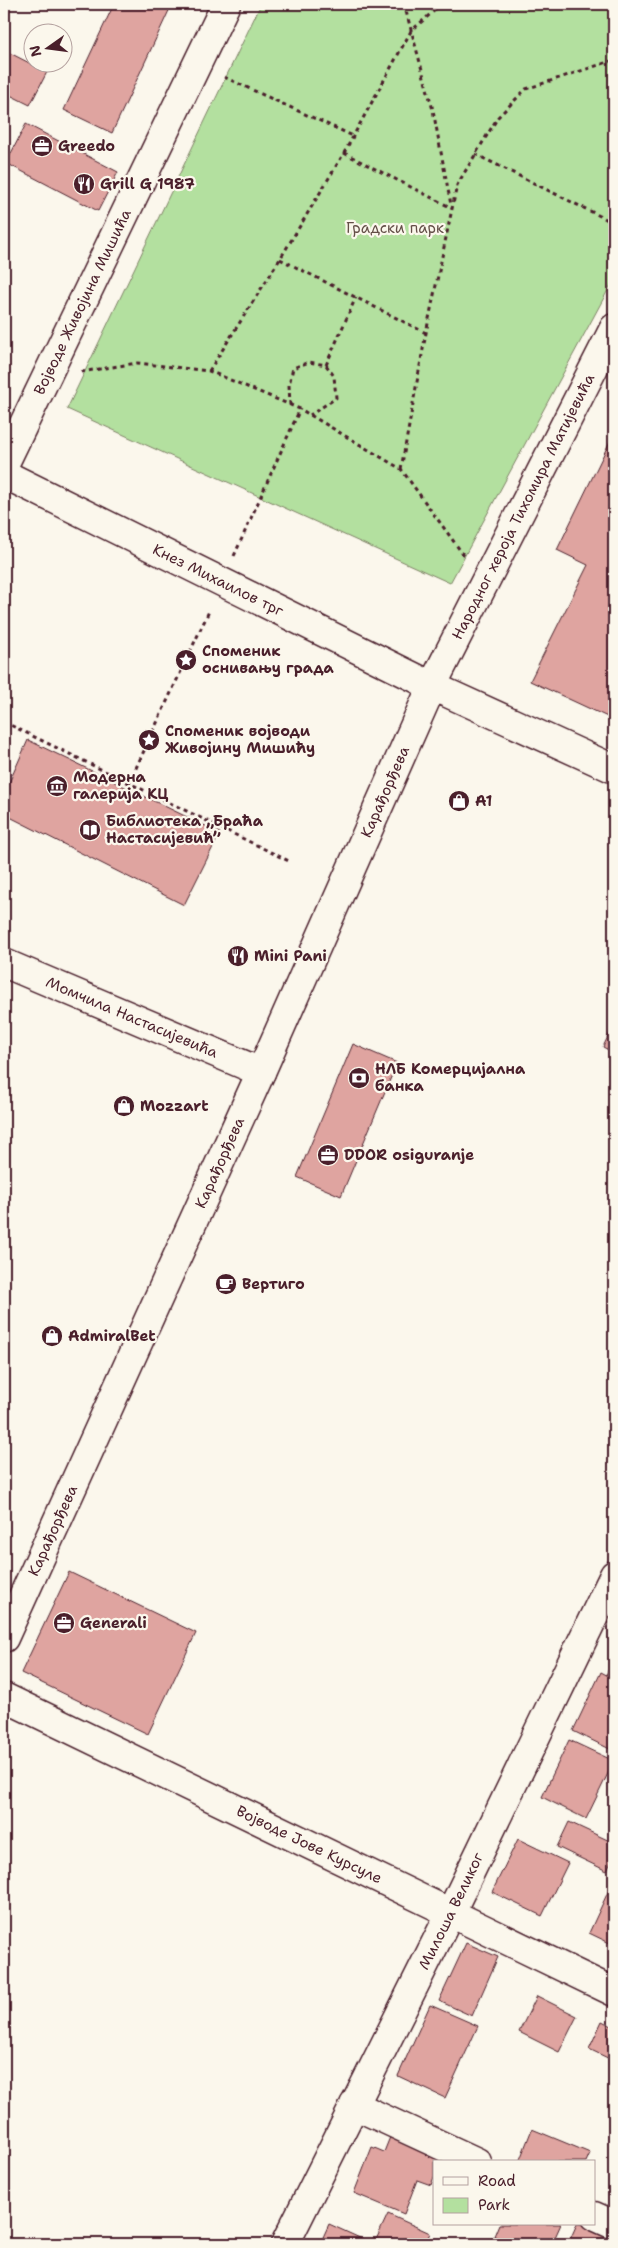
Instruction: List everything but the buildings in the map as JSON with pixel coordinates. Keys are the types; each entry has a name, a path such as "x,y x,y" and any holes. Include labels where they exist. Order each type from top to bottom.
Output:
{"street":[{"name":"Војводе Живојина Мишића","path":"4,465 226,4"},
{"name":"Народног хероја Тихомира Матијевића","path":"432,686 614,328"},
{"name":"Кнез Михаилов трг","path":"4,474 432,686 614,769"},
{"name":"Карађорђева","path":"4,1638 261,1072 432,686"},
{"name":"Момчила Настасијевића","path":"4,963 261,1072"},
{"name":"Милоша Великог","path":"285,2244 450,1914 614,1575"},
{"name":"Војводе Јове Курсуле","path":"4,1697 614,1992"},
{"path":"354,2105 473,2160"},
{"path":"596,2217 614,2225"}],"path":[{"path":"404,4 433,110 452,208"},
{"path":"209,371 344,153 411,31 442,4"},
{"path":"401,470 426,333 457,185 498,117 526,88 614,60"},
{"path":"197,65 353,136"},
{"path":"344,153 452,208"},
{"path":"475,154 614,223"},
{"path":"280,259 426,333"},
{"path":"326,365 356,297"},
{"path":"290,405 289,385 293,368 309,362 326,365 334,376 336,398 310,416"},
{"path":"72,374 137,363 209,371 300,409 401,470 484,584"},
{"path":"129,783 300,409"},
{"path":"4,722 291,862"}],"green space":[{"name":"Градски парк","path":"261,4 614,4 614,279 450,583 67,409"}],"place":[{"name":"Greedo","path":"42,146"},
{"name":"Grill G 1987","path":"84,184"},
{"name":"Споменик оснивању града","path":"186,660"},
{"name":"Споменик војводи Живојину Мишићу","path":"149,740"},
{"name":"Модерна галерија КЦ","path":"57,786"},
{"name":"A1","path":"459,801"},
{"name":"Библиотека „Браћа Настасијевић”","path":"90,830"},
{"name":"Mini Pani","path":"238,956"},
{"name":"НЛБ Комерцијална банка","path":"359,1078"},
{"name":"Mozzart","path":"124,1106"},
{"name":"DDOR osiguranje","path":"328,1155"},
{"name":"Вертиго","path":"226,1284"},
{"name":"AdmiralBet","path":"52,1336"},
{"name":"Generali","path":"64,1623"}]}
